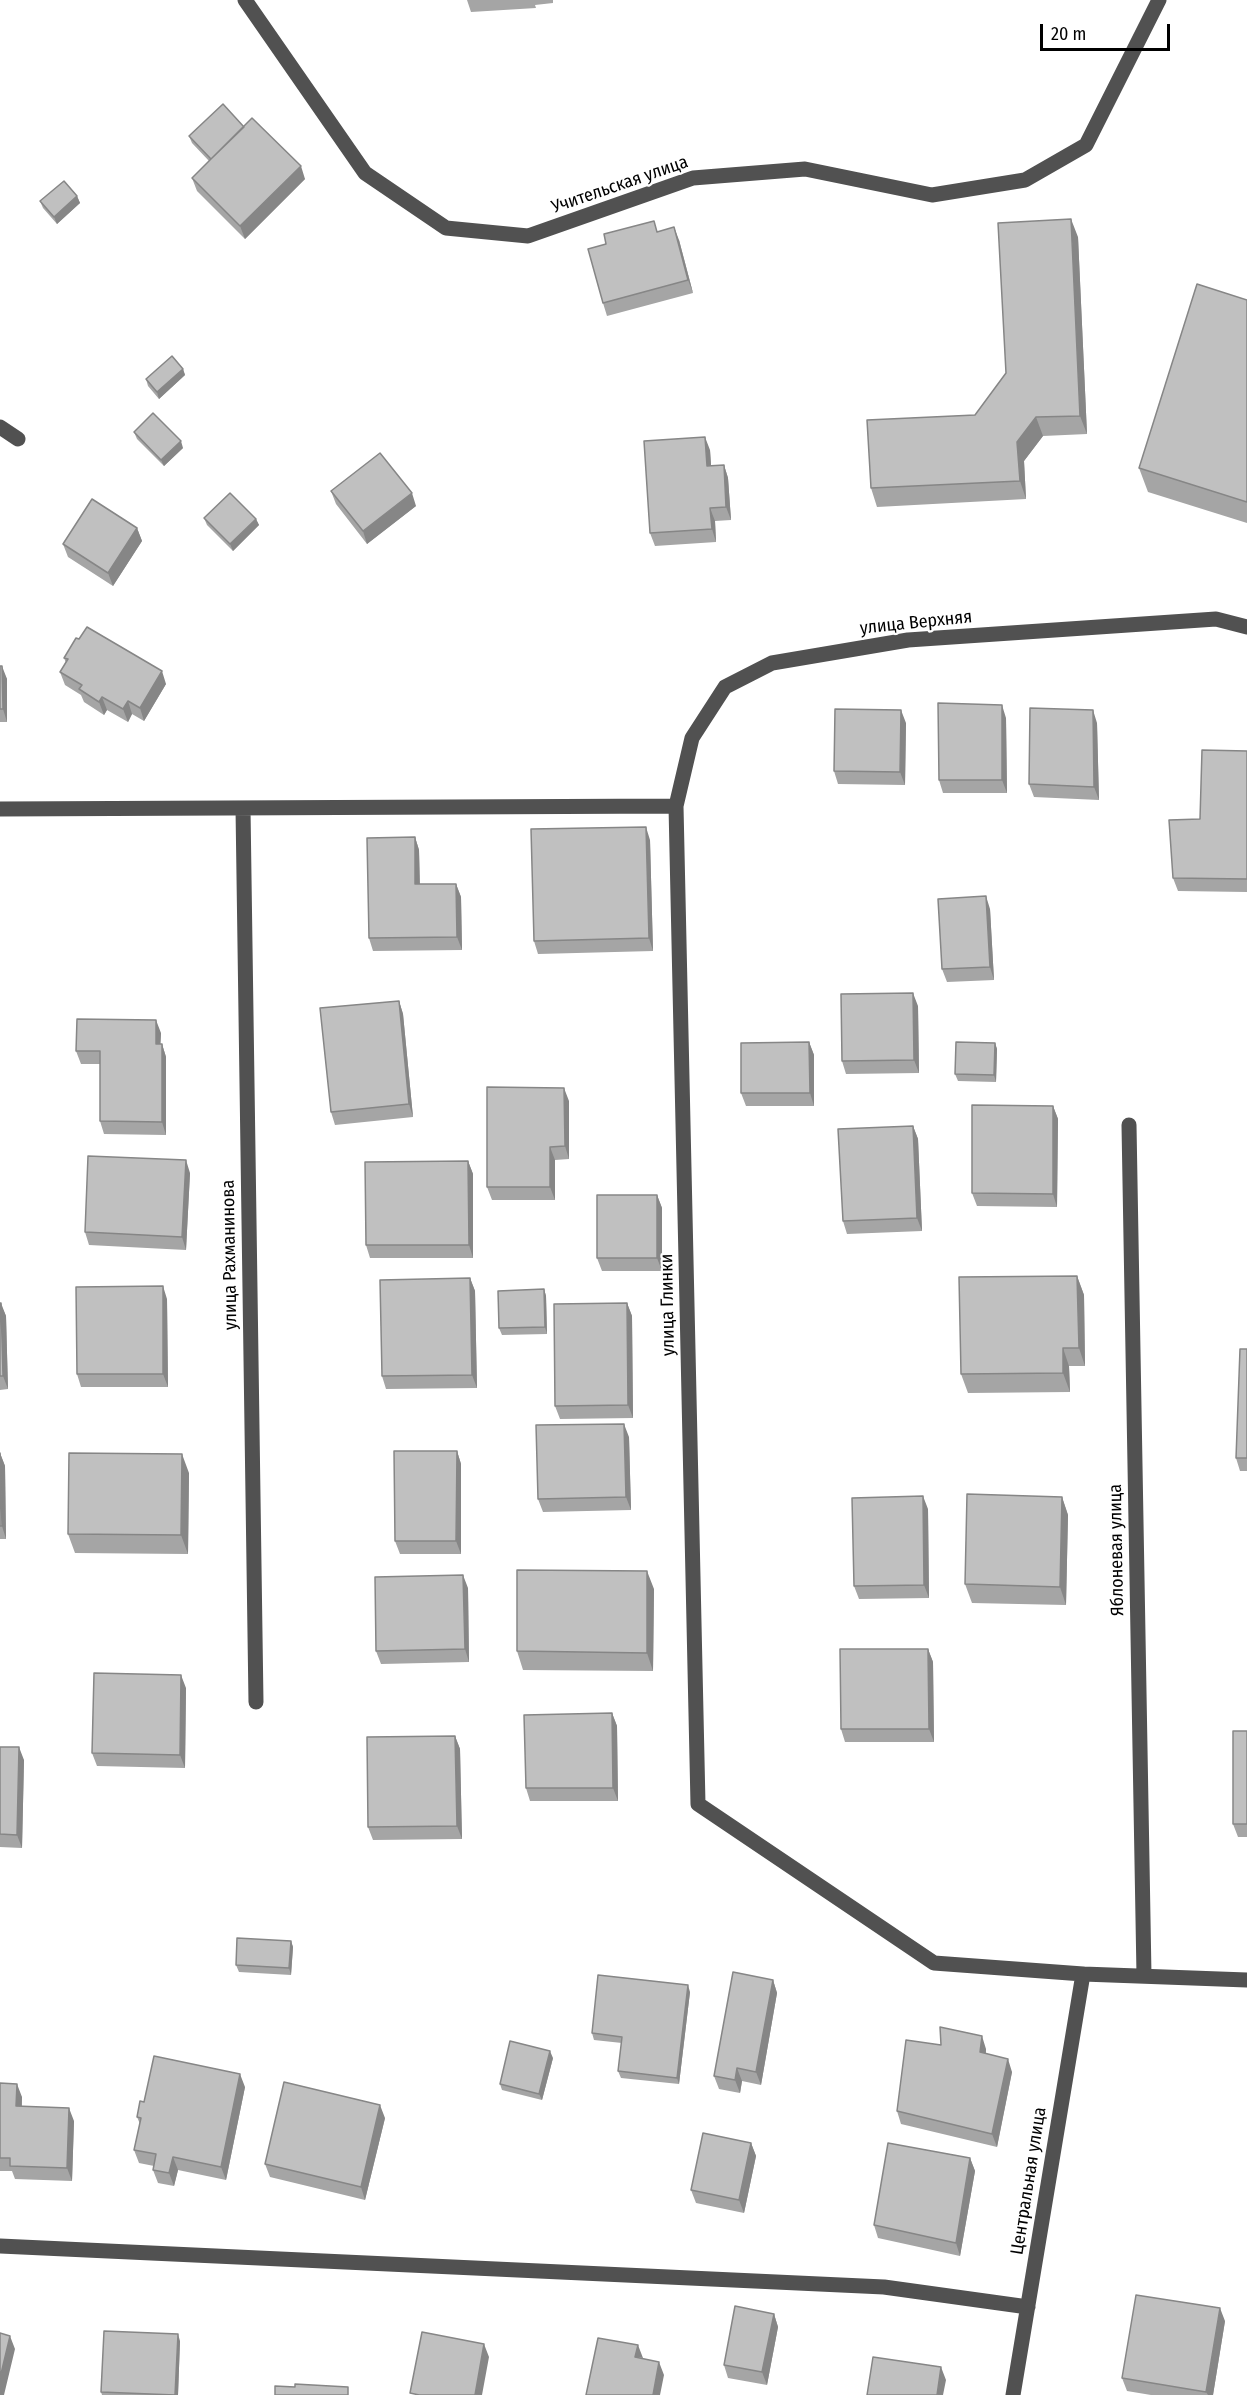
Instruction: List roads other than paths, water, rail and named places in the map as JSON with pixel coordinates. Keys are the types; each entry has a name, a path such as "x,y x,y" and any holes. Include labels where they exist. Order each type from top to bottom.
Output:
{"street":[{"name":"Учительская улица","path":"244,0 365,172 446,228 528,236 693,178 805,169 932,195 1025,180 1086,145 1159,0"},
{"path":"0,427 18,439"},
{"name":"улица Верхняя","path":"676,806 692,738 725,687 772,663 908,640 1216,620 1247,627"},
{"path":"0,809 676,806"},
{"name":"улица Глинки","path":"676,806 698,1804 934,1963 1083,1974"},
{"name":"улица Рахманинова","path":"243,808 256,1702"},
{"name":"Яблоневая улица","path":"1129,1125 1144,1975"},
{"path":"1083,1974 1247,1980"},
{"name":"Центральная улица","path":"1013,2395 1083,1974"},
{"path":"0,2246 884,2287 1028,2307"}]}
